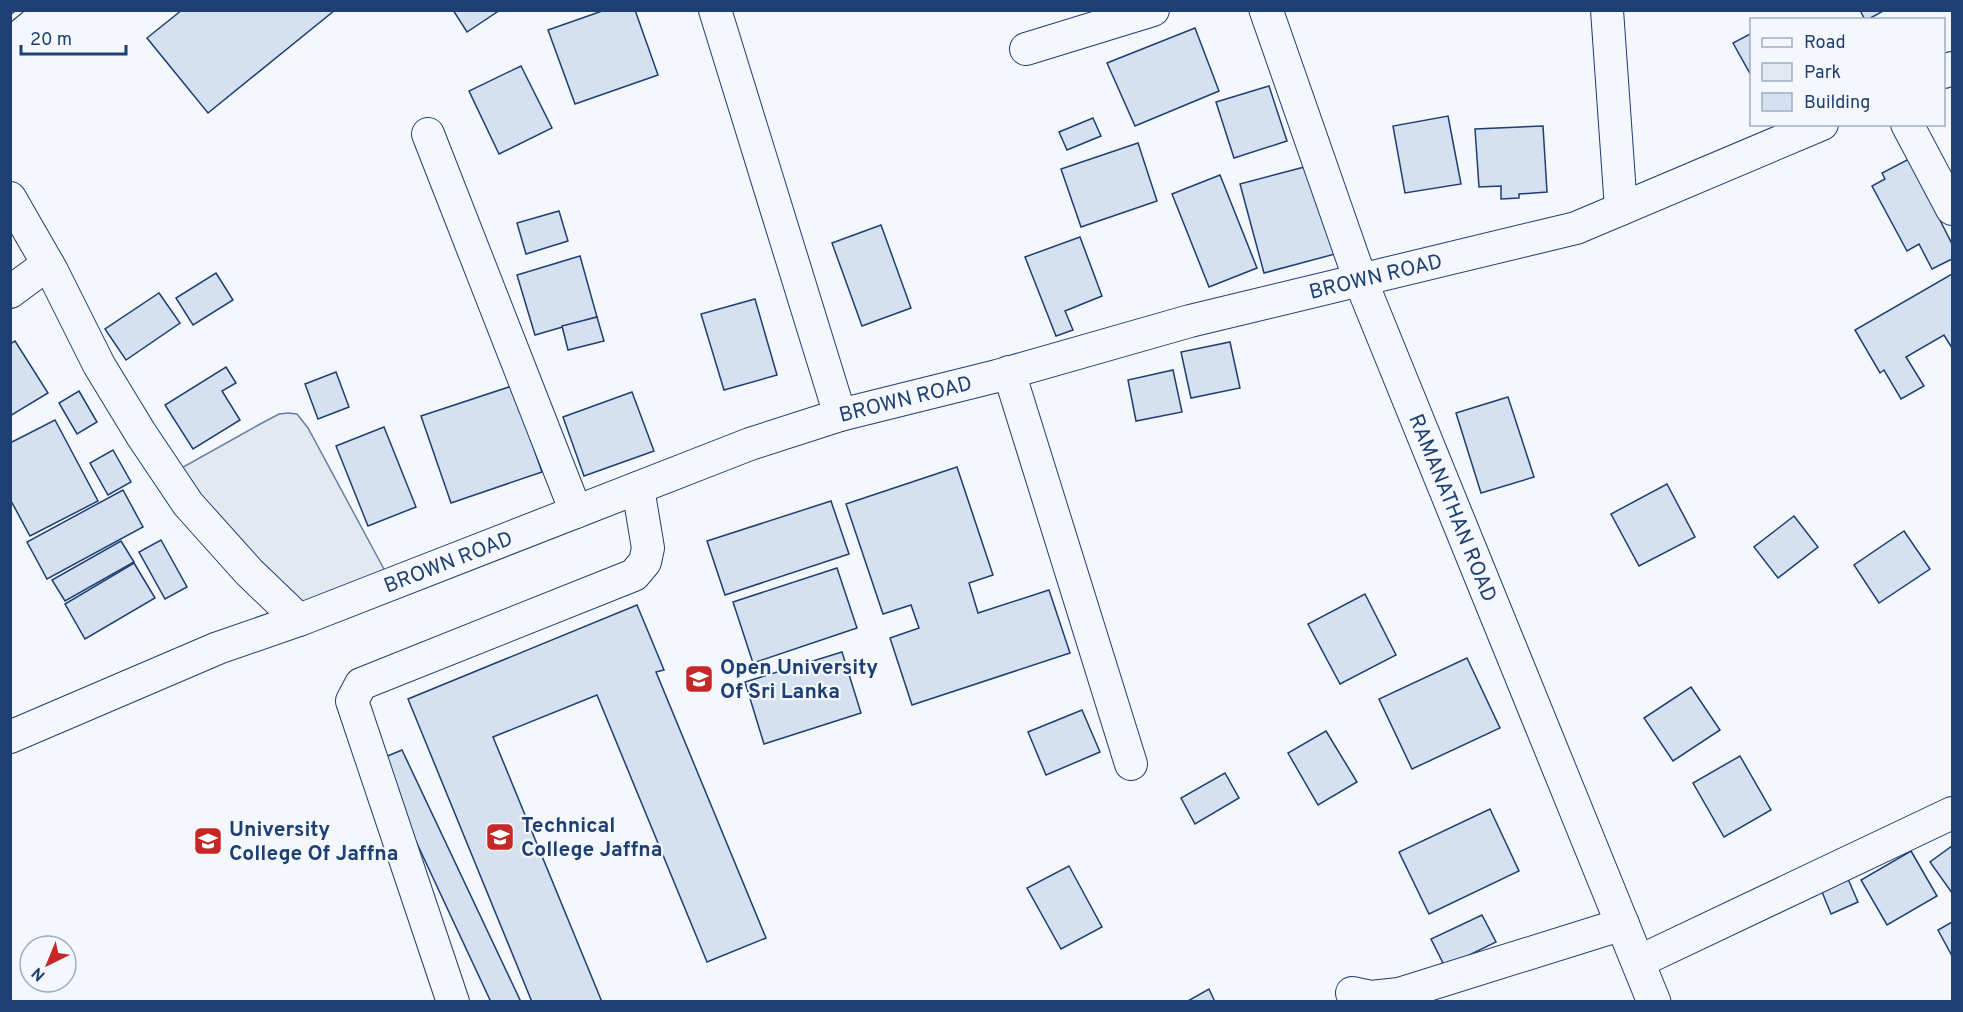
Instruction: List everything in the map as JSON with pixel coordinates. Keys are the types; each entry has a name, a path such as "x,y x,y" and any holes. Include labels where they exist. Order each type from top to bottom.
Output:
{"main road":[{"name":"RAMANATHAN ROAD","path":"1266,10 1360,279 1654,1002"}],"street":[{"path":"715,10 840,415"},
{"path":"1026,49 1154,10"},
{"path":"1607,10 1621,209"},
{"name":"BROWN ROAD","path":"10,737 218,648 299,620 750,444 840,415 1009,372 1190,321 1576,228 1817,126"},
{"path":"1907,126 1953,209"},
{"path":"428,134 576,512"},
{"path":"10,198 48,264 99,365 141,434 188,504 249,572 299,620"},
{"path":"10,292 48,264"},
{"path":"1009,372 1131,764"},
{"path":"453,1002 352,701 361,684 634,575 645,562 648,548 638,488"},
{"path":"1638,962 1953,813"},
{"path":"1352,993 1371,997 1399,994 1623,924"}],"green space":[{"path":"279,414 297,414 308,428 392,584 299,620 169,475"}],"building":[{"path":"182,10 335,10 208,113 147,38"},
{"path":"453,10 500,10 467,32"},
{"path":"605,10 635,10 658,75 575,104 548,30"},
{"path":"1860,10 1885,10 1871,18 1864,18"},
{"path":"1195,28 1219,91 1135,126 1107,63"},
{"path":"1750,34 1750,73 1733,43"},
{"path":"521,66 552,128 499,154 469,91"},
{"path":"1269,86 1287,141 1234,158 1216,102"},
{"path":"1448,116 1461,184 1405,193 1393,126"},
{"path":"1093,118 1101,136 1067,150 1059,132"},
{"path":"1543,126 1547,192 1519,194 1519,198 1501,199 1501,186 1479,187 1475,129"},
{"path":"1138,143 1157,201 1081,227 1061,169"},
{"path":"1909,159 1952,244 1952,259 1932,269 1919,244 1907,251 1872,186 1885,179 1882,173"},
{"path":"1312,165 1335,254 1264,273 1240,184"},
{"path":"1220,175 1257,268 1209,287 1172,194"},
{"path":"559,211 568,241 526,254 517,223"},
{"path":"881,225 911,308 862,326 832,243"},
{"path":"1080,237 1102,296 1065,311 1073,330 1056,336 1025,257"},
{"path":"580,256 597,317 535,335 517,275"},
{"path":"216,273 233,300 193,325 176,298"},
{"path":"1952,274 1952,348 1944,335 1906,357 1924,386 1901,399 1884,370 1880,373 1855,330"},
{"path":"159,293 180,323 126,360 105,329"},
{"path":"755,299 777,375 724,390 701,314"},
{"path":"597,317 604,341 568,350 562,326"},
{"path":"15,341 48,393 10,416 10,344"},
{"path":"1230,342 1240,388 1191,398 1181,352"},
{"path":"226,367 236,383 222,391 240,420 193,449 165,405"},
{"path":"1173,370 1182,412 1136,421 1128,380"},
{"path":"336,372 349,407 318,419 305,384"},
{"path":"512,386 542,472 451,503 421,416"},
{"path":"79,391 97,422 77,434 59,403"},
{"path":"632,392 654,451 584,476 563,417"},
{"path":"1508,397 1534,477 1481,493 1456,413"},
{"path":"55,420 98,501 30,536 10,499 10,443"},
{"path":"384,427 416,507 368,526 336,446"},
{"path":"113,450 131,482 108,495 90,463"},
{"path":"957,467 993,575 969,583 978,613 1049,590 1070,653 912,705 890,638 919,628 911,605 883,614 846,504"},
{"path":"1667,484 1695,537 1639,566 1611,514"},
{"path":"123,490 143,527 47,579 27,542"},
{"path":"831,501 849,554 725,595 707,541"},
{"path":"1794,516 1818,547 1778,578 1754,547"},
{"path":"1904,531 1930,569 1879,603 1854,565"},
{"path":"161,540 187,587 165,599 139,552"},
{"path":"121,541 134,562 65,601 52,580"},
{"path":"134,563 155,598 85,639 65,604"},
{"path":"837,568 857,628 753,663 733,602"},
{"path":"1365,594 1396,655 1340,684 1308,624"},
{"name":"Technical College Jaffna","path":"637,605 664,670 656,672 766,938 707,962 597,695 493,737 602,1002 532,1002 408,699"},
{"path":"842,652 861,713 764,744 745,682"},
{"path":"1467,658 1500,728 1412,769 1379,699"},
{"path":"1691,687 1720,730 1673,761 1644,718"},
{"path":"1082,710 1100,752 1046,775 1028,732"},
{"path":"1326,731 1357,782 1318,805 1288,753"},
{"path":"402,750 521,1002 491,1002 378,760"},
{"path":"1740,756 1771,810 1724,837 1693,783"},
{"path":"1225,773 1239,798 1195,824 1181,798"},
{"path":"1490,809 1519,871 1429,914 1399,852"},
{"path":"1952,846 1952,893 1930,862"},
{"path":"1911,851 1937,896 1887,925 1861,880"},
{"path":"1069,866 1102,927 1061,949 1027,888"},
{"path":"1845,872 1858,902 1831,914 1818,882"},
{"path":"1482,915 1496,942 1445,967 1431,939"},
{"path":"1952,922 1952,956 1938,930"},
{"path":"1209,989 1215,1002 1186,1002"}],"railway":[{"path":"10,19 21,10"}],"place":[{"name":"Open University Of Sri Lanka","path":"699,679"},
{"name":"Technical College Jaffna","path":"500,837"},
{"name":"University College Of Jaffna","path":"208,841"}]}
